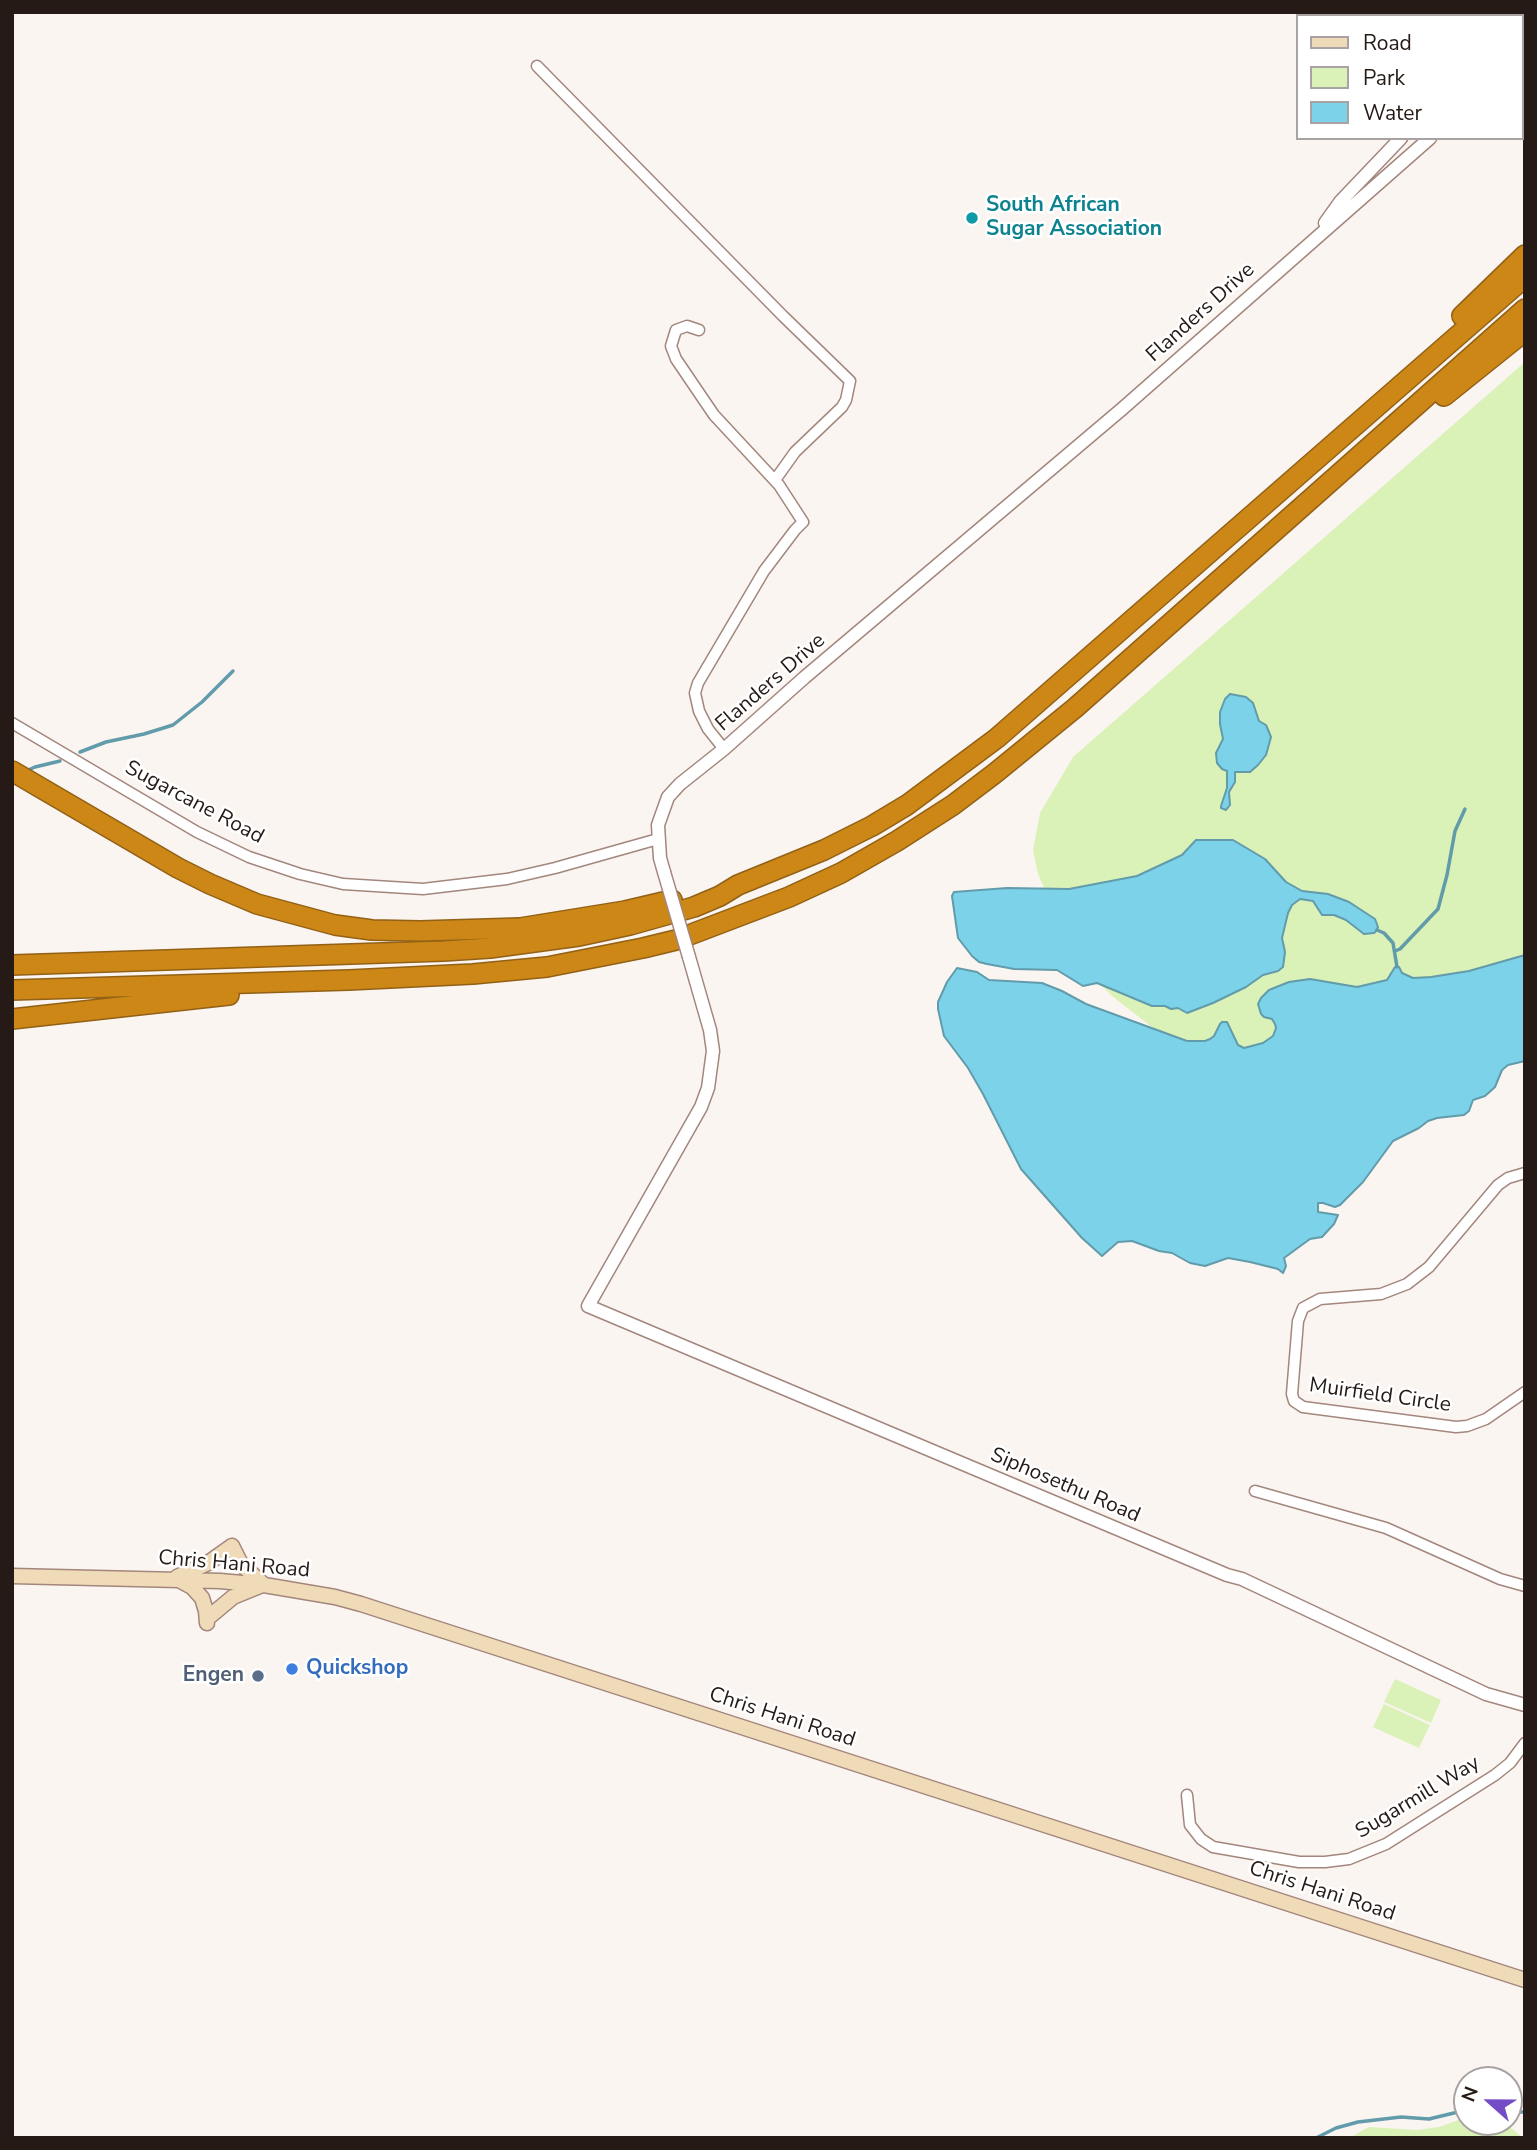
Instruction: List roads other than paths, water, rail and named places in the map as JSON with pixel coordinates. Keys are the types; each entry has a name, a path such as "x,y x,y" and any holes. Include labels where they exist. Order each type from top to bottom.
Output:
{"highway":[{"path":"1314,461 1525,255"},
{"path":"12,771 210,884 257,904 335,925 420,932 520,928 625,911 738,885 872,827 939,783 997,738 1525,277"},
{"path":"12,990 349,980 474,974 547,967 676,940 789,897 841,873 897,841 994,774 1075,708 1525,309"},
{"path":"1282,524 1525,331"},
{"path":"12,965 490,948 579,936 630,925 694,907 738,885"},
{"path":"12,1019 349,980"}],"main road":[{"path":"232,1546 241,1564 264,1585 233,1597 208,1621 205,1604 198,1592 186,1583 172,1579 198,1568 232,1546"},
{"name":"Chris Hani Road","path":"12,1576 172,1579 264,1585 335,1597 1525,1980"}],"street":[{"path":"537,66 850,381 842,407 795,452 775,480"},
{"name":"Flanders Drive","path":"1315,238 1340,202 1399,140"},
{"name":"Flanders Drive","path":"588,1306 701,1107 712,1070 710,1030 664,872 658,839 661,812 668,797 1122,408 1428,140"},
{"path":"699,330 687,326 676,330 671,346 676,359 714,415 775,480 803,522 764,571 698,682 695,702 708,729 724,749"},
{"name":"Sugarcane Road","path":"12,723 197,832 249,857 300,874 343,884 423,888 507,878 555,869 658,839"},
{"name":"Muirfield Circle","path":"1525,1173 1508,1178 1498,1185 1429,1267 1406,1284 1381,1294 1320,1299 1303,1308 1298,1321 1292,1394 1294,1401 1303,1407 1456,1427 1486,1419 1525,1392"},
{"name":"Siphosethu Road","path":"588,1306 1242,1580 1486,1694 1525,1705"},
{"path":"1255,1491 1386,1528 1500,1579 1525,1586"},
{"name":"Sugarmill Way","path":"1187,1795 1190,1825 1201,1839 1213,1847 1299,1863 1349,1859 1387,1844 1495,1775 1510,1763 1525,1743"}],"water":[{"path":"1230,694 1246,697 1253,703 1259,721 1266,725 1271,737 1266,755 1258,765 1250,772 1235,772 1235,782 1229,792 1230,805 1226,810 1221,806 1227,788 1227,771 1217,763 1216,753 1223,739 1220,712"},
{"path":"1196,840 1233,840 1265,859 1286,882 1302,891 1328,894 1349,902 1375,919 1378,927 1374,933 1364,934 1346,920 1334,915 1322,915 1313,901 1300,899 1292,905 1288,913 1282,938 1285,952 1283,967 1213,1003 1187,1013 1178,1008 1152,1006 1097,983 1083,986 1057,970 1014,969 979,962 958,938 952,896 954,892 1007,888 1069,889 1137,876 1182,855"},
{"path":"1525,955 1525,1061 1508,1065 1502,1070 1495,1087 1485,1096 1473,1100 1469,1111 1464,1115 1428,1121 1393,1141 1363,1182 1340,1205 1335,1207 1318,1203 1318,1212 1338,1215 1334,1224 1322,1237 1310,1239 1284,1258 1286,1266 1283,1273 1278,1269 1228,1258 1205,1266 1190,1263 1172,1253 1132,1241 1118,1242 1102,1256 1082,1238 1021,1169 968,1068 944,1036 938,1009 938,1002 947,982 957,968 977,972 989,980 1042,983 1086,1004 1187,1041 1210,1039 1222,1022 1227,1022 1238,1045 1244,1048 1263,1043 1273,1036 1275,1024 1272,1019 1261,1014 1258,1004 1269,990 1289,982 1310,979 1357,987 1387,980 1395,967 1413,978 1431,977 1469,971"}],"waterway":[{"path":"80,752 106,742 173,725 202,702 233,671"},
{"path":"26,771 60,761"},
{"path":"1395,951 1438,909 1455,831 1465,809"},
{"path":"1377,930 1393,943 1397,967"},
{"path":"1316,2138 1336,2128 1358,2122 1401,2117 1429,2119 1453,2113"}],"place":[{"name":"South African Sugar Association","path":"972,218"},
{"name":"Quickshop","path":"292,1669"},
{"name":"Engen","path":"258,1676"}]}
